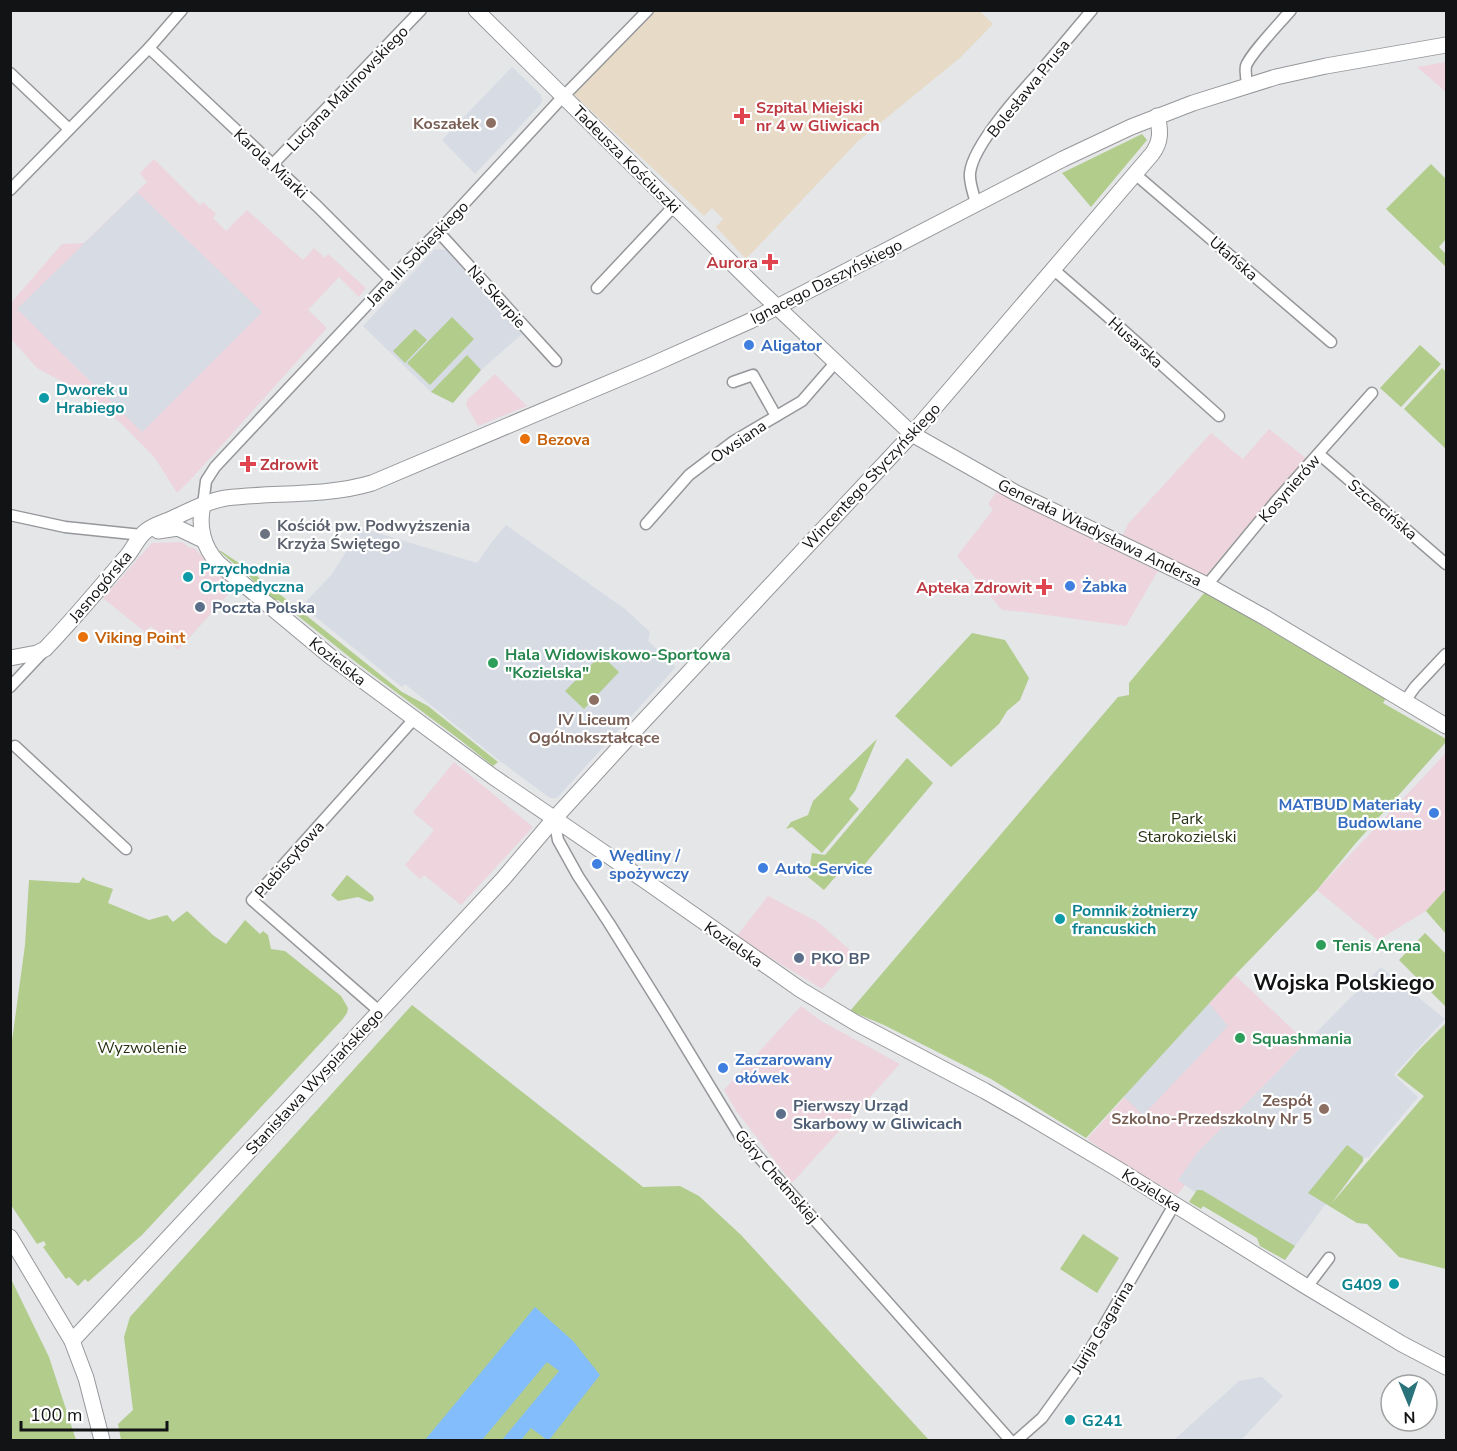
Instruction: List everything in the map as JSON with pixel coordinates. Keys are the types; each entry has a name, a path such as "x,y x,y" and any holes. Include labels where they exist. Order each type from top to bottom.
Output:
{"street":[{"path":"10,190 182,10"},
{"name":"Lucjana Malinowskiego","path":"272,165 421,10"},
{"name":"Tadeusza Kościuszki","path":"476,10 777,307"},
{"name":"Jana III Sobieskiego","path":"203,505 206,481 210,474 563,96 648,10"},
{"name":"Bolesława Prusa","path":"976,204 970,172 981,146 1012,104 1092,10"},
{"path":"1248,85 1247,64 1291,10"},
{"name":"Ignacego Daszyńskiego","path":"203,505 226,498 335,491 372,483 684,351 777,307 1116,133 1157,116 1248,85 1326,66 1446,45"},
{"name":"Karola Miarki","path":"148,48 317,206 391,280"},
{"path":"10,73 69,129"},
{"name":"Wincentego Styczyńskiego","path":"554,819 912,434 1136,174 1158,144 1160,130 1157,116"},
{"name":"Ułańska","path":"1136,174 1331,342"},
{"path":"597,288 675,206"},
{"name":"Na Skarpie","path":"437,233 556,361"},
{"name":"Husarska","path":"1053,269 1219,416"},
{"name":"Generała Władysława Andersa","path":"777,307 912,434 1035,503 1207,585 1446,726"},
{"name":"Owsiana","path":"646,524 689,475 734,441 802,401 835,363"},
{"path":"733,382 753,375 776,416"},
{"name":"Kosynierów","path":"1207,585 1277,500 1372,393"},
{"name":"Szczecińska","path":"1318,454 1446,564"},
{"path":"203,505 201,514 203,540"},
{"name":"Jasnogórska","path":"12,686 96,594 142,535 153,527 203,505"},
{"path":"10,515 65,526 142,535 178,528 203,540"},
{"name":"Kozielska","path":"203,540 211,556 218,563 332,657 414,719 496,779 819,1002 985,1091 1099,1158 1402,1344 1446,1367"},
{"path":"10,658 37,653 45,649"},
{"path":"1405,701 1446,654"},
{"path":"10,663 14,670 12,686"},
{"name":"Plebiscytowa","path":"379,1011 252,900 414,719"},
{"path":"15,746 126,849"},
{"name":"Stanisława Wyspiańskiego","path":"72,1341 503,879 554,819"},
{"name":"Góry Chełmskiej","path":"554,819 558,840 578,876 633,960 740,1136 1010,1440"},
{"name":"Jurija Gagarina","path":"1017,1440 1042,1418 1084,1360 1174,1204"},
{"path":"10,1237 72,1341 86,1378 102,1440"},
{"path":"1307,1287 1329,1258"}],"shaded area":[{"name":"Szpital Miejski nr 4 w Gliwicach","path":"983,10 981,12 993,24 961,57 858,141 746,259 716,227 723,219 712,208 704,216 571,92 653,11"},
{"path":"1446,62 1446,92 1417,67"},
{"name":"Koszałek","path":"512,67 541,95 542,101 475,174 442,140"},
{"path":"154,159 200,205 203,202 216,214 213,218 226,231 247,210 303,260 314,248 325,258 328,254 366,288 359,297 339,277 308,310 327,328 177,493 155,458 122,424 78,390 37,368 11,339 10,304 62,244 84,243 147,182 140,173"},
{"path":"137,192 262,312 142,432 17,309"},
{"path":"435,249 446,250 522,334 481,370 453,403 431,392 363,326"},
{"path":"495,374 527,406 478,426 466,405 468,399"},
{"path":"1269,429 1307,459 1203,579 1121,539 1128,524 1211,433 1243,459"},
{"path":"997,491 1158,571 1126,626 1002,610 957,556 993,510 988,504"},
{"path":"506,525 625,609 650,632 648,641 676,667 557,798 550,798 496,758 405,684 402,687 302,606 332,574 361,528 477,563"},
{"path":"182,542 194,548 234,588 178,650 151,626 145,632 103,598 152,543"},
{"path":"1446,753 1446,889 1426,911 1378,940 1317,890"},
{"path":"454,762 533,827 461,905 424,875 420,879 405,865 434,830 413,812"},
{"path":"768,896 818,922 853,953 822,989 736,937"},
{"name":"Zespół Szkolno-Przedszkolny Nr 5","path":"1381,967 1445,1019 1394,1075 1418,1097 1369,1157 1364,1158 1324,1206 1285,1260 1260,1246 1257,1238 1178,1180 1197,1153"},
{"path":"1235,975 1306,1042 1285,1064 1177,1195 1115,1159 1087,1139"},
{"path":"1208,1002 1228,1026 1143,1115 1123,1096"},
{"path":"801,1006 821,1021 900,1064 792,1183 737,1112 724,1090"},
{"path":"1262,1377 1283,1396 1241,1440 1174,1440 1239,1381"}],"green space":[{"path":"1142,134 1147,140 1091,207 1062,173"},
{"path":"1431,164 1446,179 1446,239 1439,247 1446,254 1446,267 1386,209"},
{"path":"452,317 474,339 430,385 407,363"},
{"path":"415,329 427,340 405,363 393,351"},
{"path":"1420,345 1441,364 1401,407 1380,388"},
{"path":"467,355 481,370 453,403 431,392"},
{"path":"1442,368 1446,372 1446,449 1404,409"},
{"path":"219,551 248,569 402,692 428,706 498,762 493,766 278,600 273,601 269,598 249,576"},
{"name":"Park Starokozielski","path":"1205,592 1386,698 1383,703 1446,739 1446,742 1317,890 1235,975 1086,1138 991,1079 884,1025 850,1011 1118,697 1129,695 1129,683"},
{"path":"972,633 1005,640 1029,678 1020,700 1007,711 999,724 951,767 895,716"},
{"path":"601,655 619,672 584,709 565,691"},
{"path":"877,739 855,791 849,799 859,809 822,853 792,827 786,829 791,822 808,815 813,801"},
{"path":"907,758 933,783 854,877 843,868 824,890 808,877 812,853 825,855"},
{"path":"347,875 373,896 374,900 370,902 358,897 338,901 331,895"},
{"name":"Wyzwolenie","path":"83,877 113,889 108,903 149,920 167,915 173,922 187,911 226,944 245,920 260,934 263,931 268,935 271,949 285,951 341,996 348,1008 342,1020 142,1235 88,1282 85,1279 78,1286 69,1277 66,1279 43,1247 46,1245 44,1241 37,1244 11,1205 11,1048 25,945 29,880 79,883"},
{"path":"1446,889 1446,934 1426,911"},
{"path":"1425,933 1446,954 1446,1007 1399,960"},
{"path":"412,1005 643,1187 680,1186 699,1196 741,1235 929,1440 121,1440 118,1424 133,1410 124,1337 130,1317"},
{"path":"1446,1023 1446,1269 1399,1257 1367,1224 1357,1223 1308,1193 1347,1145 1363,1157 1363,1161 1331,1204 1424,1096 1397,1075"},
{"path":"1197,1190 1202,1190 1295,1246 1285,1260 1260,1246 1257,1238 1203,1206 1201,1209 1189,1202"},
{"path":"1083,1234 1119,1258 1097,1293 1060,1269"},
{"path":"11,1279 49,1357 76,1440 11,1440"}],"water":[{"path":"535,1307 573,1341 600,1375 549,1440 531,1428 521,1440 502,1440 559,1371 547,1362 482,1440 425,1440"}],"place":[{"name":"Szpital Miejski nr 4 w Gliwicach","path":"742,116"},
{"name":"Koszałek","path":"491,123"},
{"name":"Aurora","path":"770,262"},
{"name":"Aligator","path":"749,345"},
{"name":"Dworek u Hrabiego","path":"44,398"},
{"name":"Bezova","path":"525,439"},
{"name":"Zdrowit","path":"248,464"},
{"name":"Kościół pw. Podwyższenia Krzyża Świętego","path":"265,534"},
{"name":"Przychodnia Ortopedyczna","path":"188,577"},
{"name":"Żabka","path":"1070,586"},
{"name":"Apteka Zdrowit","path":"1044,587"},
{"name":"Poczta Polska","path":"200,607"},
{"name":"Viking Point","path":"83,637"},
{"name":"Hala Widowiskowo-Sportowa \"Kozielska\"","path":"493,663"},
{"name":"IV Liceum Ogólnokształcące","path":"594,700"},
{"name":"MATBUD Materiały Budowlane","path":"1434,813"},
{"name":"Wędliny / spożywczy","path":"597,864"},
{"name":"Auto-Service","path":"763,868"},
{"name":"Pomnik żołnierzy francuskich","path":"1060,919"},
{"name":"Tenis Arena","path":"1321,945"},
{"name":"PKO BP","path":"799,958"},
{"name":"Squashmania","path":"1240,1038"},
{"name":"Zaczarowany ołówek","path":"723,1068"},
{"name":"Zespół Szkolno-Przedszkolny Nr 5","path":"1324,1109"},
{"name":"Pierwszy Urząd Skarbowy w Gliwicach","path":"781,1114"},
{"name":"G409","path":"1394,1284"},
{"name":"G241","path":"1070,1420"}],"district":[{"name":"Wojska Polskiego","path":"1344,982"}]}
